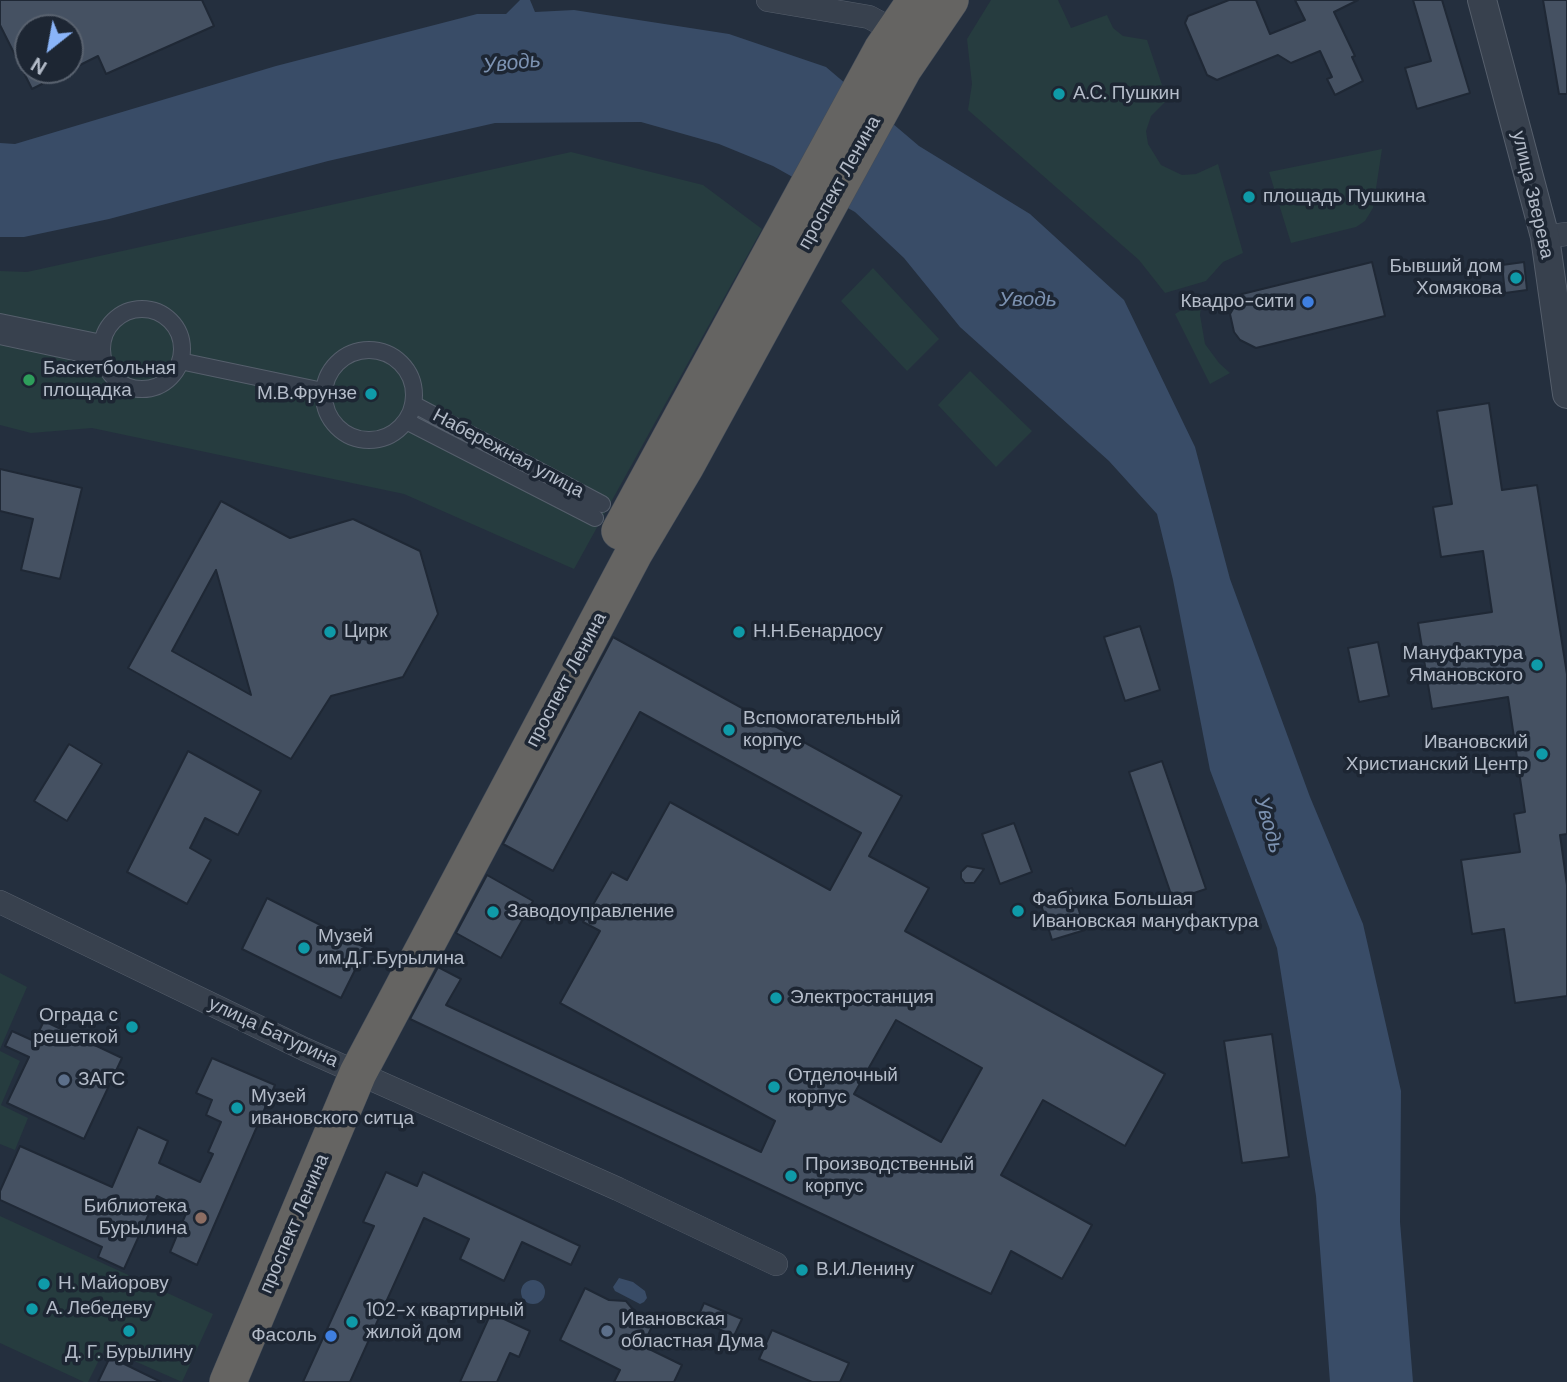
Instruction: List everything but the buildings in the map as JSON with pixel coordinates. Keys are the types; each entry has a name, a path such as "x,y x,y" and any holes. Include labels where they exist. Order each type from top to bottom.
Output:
{"highway":[{"name":"проспект Ленина","path":"201,1382 348,1068 793,240 893,50 916,0"},
{"name":"проспект Ленина","path":"893,50 950,0"},
{"name":"проспект Ленина","path":"229,1382 348,1068"}],"street":[{"path":"768,0 869,17 893,50"},
{"name":"улица Зверева","path":"1482,0 1556,236 1567,394"},
{"path":"132,310 156,312 166,318 180,337 180,361 164,382 139,389 115,379 102,350 107,328 118,317 132,310"},
{"path":"0,322 102,350"},
{"path":"0,336 102,350"},
{"path":"373,349 393,356 407,371 414,392 413,404 406,421 395,432 381,439 359,440 339,430 326,412 323,391 336,363 353,352 373,349"},
{"path":"180,361 323,391"},
{"name":"Набережная улица","path":"406,421 598,511 413,404"},
{"name":"улица Батурина","path":"0,902 348,1068 776,1264"}],"green space":[{"path":"991,0 1058,0 1071,28 1107,15 1113,28 1123,36 1147,40 1167,100 1151,116 1146,131 1148,144 1161,165 1182,175 1196,174 1218,164 1243,253 1223,262 1206,281 1165,293 1139,260 968,110 972,84 967,39"},
{"path":"1382,149 1373,208 1365,221 1356,227 1291,243 1269,172"},
{"path":"571,152 703,185 762,229 574,569 404,494 92,428 31,433 0,425 0,271 27,272"},
{"path":"873,268 939,339 907,371 841,301"},
{"path":"1202,298 1200,315 1205,344 1230,373 1210,384 1175,314"},
{"path":"970,371 1032,431 996,467 938,405"},
{"path":"0,973 27,987 0,1049"},
{"path":"0,1051 20,1061 1,1105 28,1118 15,1150 0,1144"},
{"path":"0,1216 213,1314 182,1382 105,1348 88,1382 84,1382 0,1343"}],"water":[{"name":"Уводь","path":"520,0 530,0 535,12 574,10 729,34 826,67 919,146 1030,214 1124,300 1195,447 1230,579 1310,797 1363,924 1401,1091 1400,1222 1413,1382 1330,1382 1316,1196 1277,948 1210,770 1173,580 1157,514 1109,461 960,327 904,258 855,212 773,166 719,144 641,122 495,123 328,161 109,219 24,237 0,237 0,143 15,144 276,66 477,14 506,14"},
{"path":"619,1278 633,1282 645,1291 647,1298 644,1302 640,1304 615,1291 613,1287"},
{"path":"533,1280 544,1287 545,1292 538,1303 533,1304 522,1297 521,1292 528,1281"}],"place":[{"name":"А.C. Пушкин","path":"1059,94"},
{"name":"площадь Пушкина","path":"1249,197"},
{"name":"Бывший дом Хомякова","path":"1516,278"},
{"name":"Квадро-сити","path":"1308,302"},
{"name":"Баскетбольная площадка","path":"29,380"},
{"name":"М.В.Фрунзе","path":"371,394"},
{"name":"Цирк","path":"330,632"},
{"name":"Н.Н.Бенардосу","path":"739,632"},
{"name":"Мануфактура Ямановского","path":"1537,665"},
{"name":"Вспомогательный корпус","path":"729,730"},
{"name":"Ивановский Христианский Центр","path":"1542,754"},
{"name":"Фабрика Большая Ивановская мануфактура","path":"1018,911"},
{"name":"Заводоуправление","path":"493,912"},
{"name":"Музей им.Д.Г.Бурылина","path":"304,948"},
{"name":"Электростанция","path":"776,998"},
{"name":"Ограда с решеткой","path":"132,1027"},
{"name":"ЗАГС","path":"64,1080"},
{"name":"Отделочный корпус","path":"774,1087"},
{"name":"Музей ивановского ситца","path":"237,1108"},
{"name":"Производственный корпус","path":"791,1176"},
{"name":"Библиотека Бурылина","path":"201,1218"},
{"name":"В.И.Ленину","path":"802,1270"},
{"name":"Н. Майорову","path":"44,1284"},
{"name":"А. Лебедеву","path":"32,1309"},
{"name":"102-х квартирный жилой дом","path":"352,1322"},
{"name":"Д. Г. Бурылину","path":"129,1331"},
{"name":"Ивановская областная Дума","path":"607,1331"},
{"name":"Фасоль","path":"331,1336"}]}
